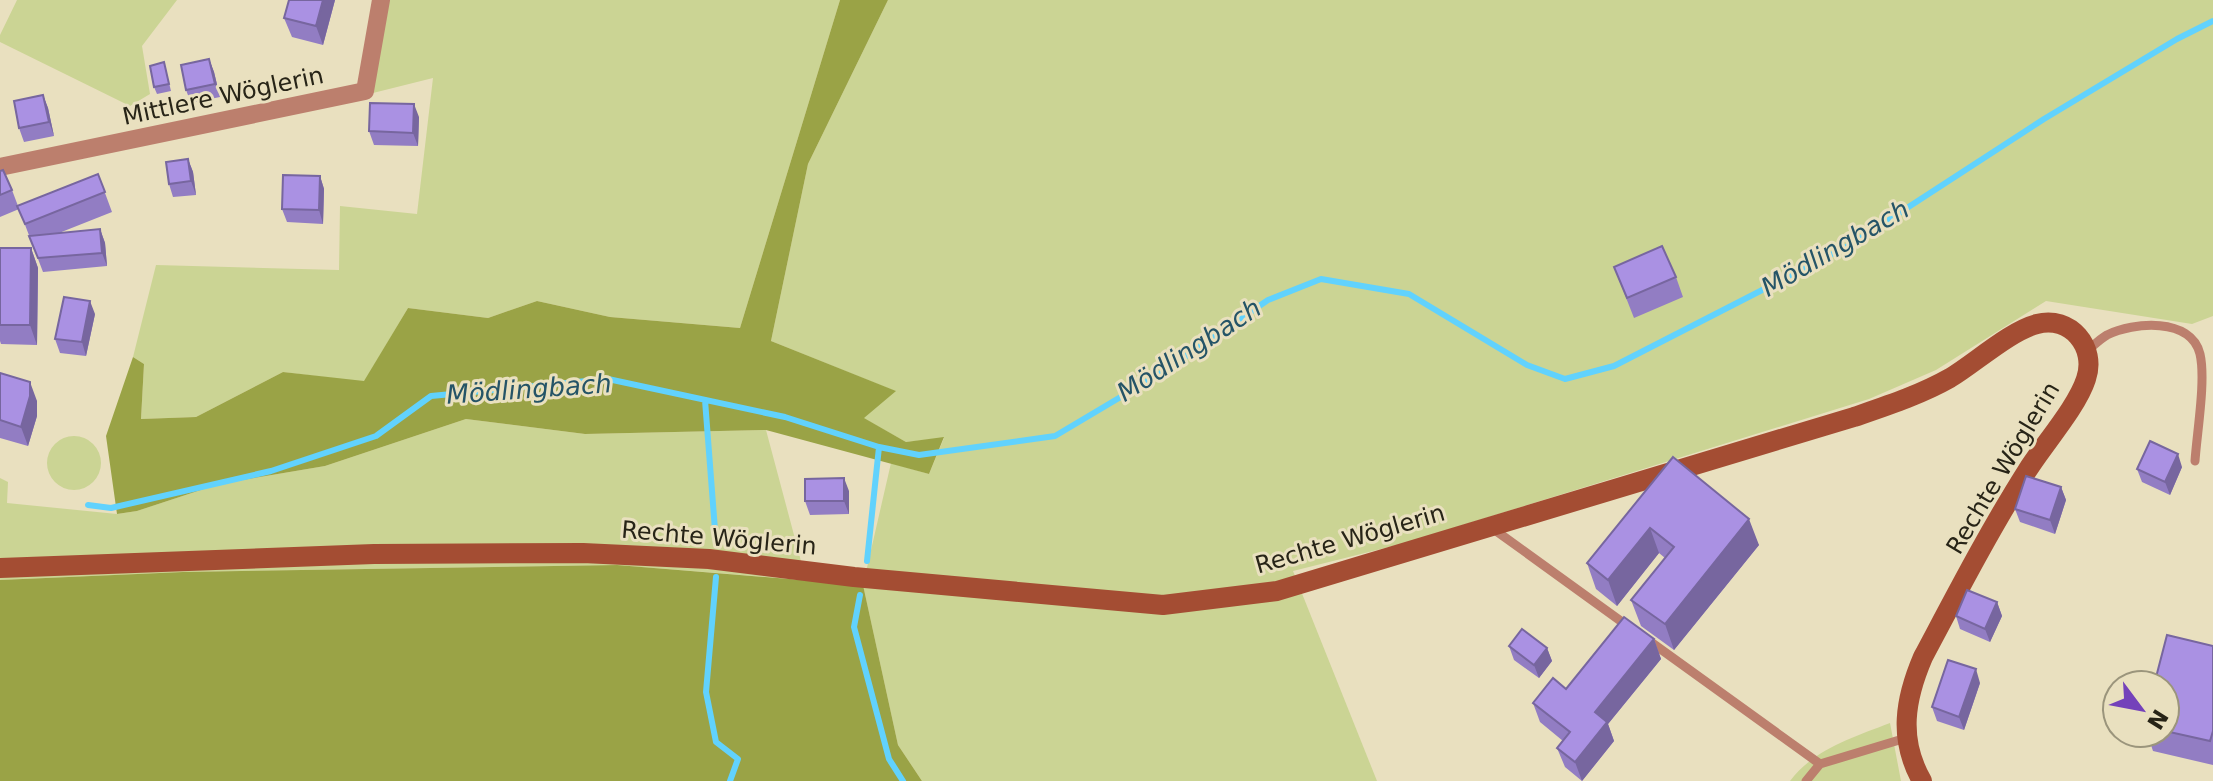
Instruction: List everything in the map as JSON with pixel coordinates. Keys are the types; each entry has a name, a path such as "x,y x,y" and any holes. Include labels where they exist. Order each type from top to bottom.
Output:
{"main road":[{"name":"Rechte Wöglerin","path":"0,568 374,554 583,553 709,559 854,577 1163,605 1277,591 1882,407 1945,381 2019,331 2038,324 2064,324 2081,339 2087,351 2087,377 2026,473 1923,657 1907,702 1906,738 1910,756 1922,781"}],"street":[{"name":"Mittlere Wöglerin","path":"0,167 365,91 381,0"}],"lane":[{"path":"2087,351 2108,335 2136,327 2162,325 2178,329 2190,339 2200,351 2201,370 2195,461"},
{"path":"1490,526 1820,764"},
{"path":"1806,781 1820,764 1906,738"}],"green space":[{"path":"17,0 177,0 142,46 150,94 130,106 0,42 0,35"},
{"path":"387,0 840,0 740,328 610,317 537,301 488,318 408,308 364,382 283,372 196,417 141,419 144,364 133,357 156,265 339,270 340,206 417,214 433,78 369,94"},
{"path":"840,0 888,0 808,164 771,341 896,391 864,418 906,442 944,437 929,474 766,430 585,434 466,419 325,466 219,484 137,511 117,514 106,436 133,357 144,364 141,419 196,417 283,372 364,381 408,308 488,318 537,301 610,317 740,328"},
{"path":"888,0 2213,0 2213,316 2192,324 2046,301 1936,370 1869,399 1405,543 1293,571 1377,781 922,781 898,745 863,585 891,463 929,474 944,438 906,442 863,418 895,391 771,341 808,164"},
{"path":"466,419 585,434 766,430 806,580 616,565 183,572 0,580 0,478 8,482 7,503 117,514 137,511 219,484 325,466"},
{"path":"74,436 93,444 101,463 93,482 74,490 55,482 47,463 55,444"},
{"path":"617,565 863,585 898,745 922,781 0,781 0,580 183,572"},
{"path":"1890,723 1901,781 1790,781 1823,752"}],"building":[{"path":"289,0 323,0 316,26 284,18"},
{"path":"209,59 215,84 186,90 181,65"},
{"path":"164,62 169,84 154,87 150,66"},
{"path":"43,95 49,122 19,128 14,101"},
{"path":"370,103 414,104 413,133 369,131"},
{"path":"188,159 191,181 169,184 166,162"},
{"path":"3,170 12,190 0,195 0,171"},
{"path":"98,174 105,192 25,224 17,206"},
{"path":"283,175 320,176 319,210 282,209"},
{"path":"100,229 102,253 38,258 29,236"},
{"path":"1662,246 1676,277 1627,298 1614,267"},
{"path":"0,248 31,248 30,325 0,325"},
{"path":"64,297 90,301 82,342 55,339"},
{"path":"0,373 30,382 30,396 21,427 0,420"},
{"path":"2150,441 2178,454 2165,482 2137,469"},
{"path":"1673,457 1749,519 1665,624 1631,600 1674,547 1650,528 1608,580 1587,563"},
{"path":"2026,476 2061,487 2050,520 2015,509"},
{"path":"844,478 844,501 805,501 805,479"},
{"path":"1967,590 1997,602 1985,629 1956,616"},
{"path":"1624,617 1654,639 1595,712 1607,722 1575,762 1557,748 1570,732 1533,703 1553,678 1566,689"},
{"path":"1522,629 1547,648 1534,665 1509,646"},
{"path":"2167,635 2213,646 2213,731 2210,741 2181,735 2181,669 2158,669"},
{"path":"1948,660 1976,669 1959,717 1932,707"}],"waterway":[{"name":"Mödlingbach","path":"88,505 111,508 271,471 376,436 431,396 608,379 785,417 879,447 919,455 1055,436 1161,373 1268,300 1321,279 1409,294 1527,365 1565,379 1614,366 1850,245 2044,119 2177,39 2213,21"},
{"path":"705,400 716,543"},
{"path":"867,561 879,447"},
{"path":"716,577 706,692 716,742 738,759 730,781"},
{"path":"860,595 854,627 889,759 903,781"}]}
